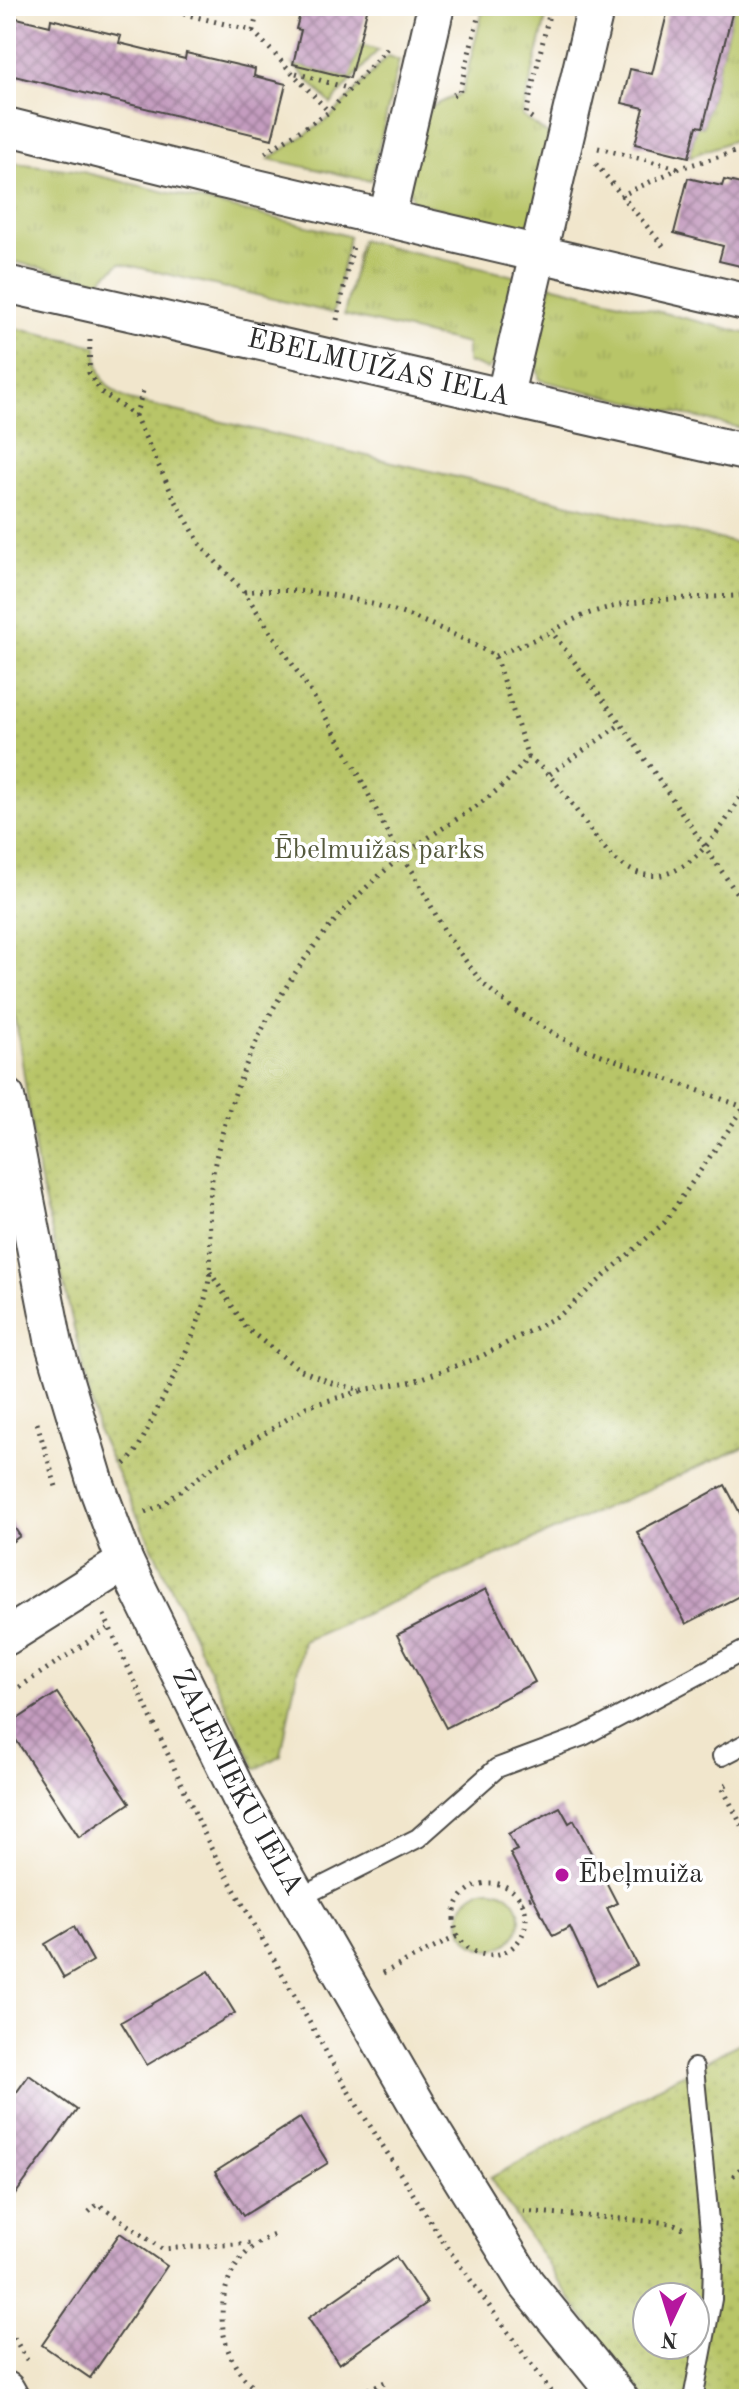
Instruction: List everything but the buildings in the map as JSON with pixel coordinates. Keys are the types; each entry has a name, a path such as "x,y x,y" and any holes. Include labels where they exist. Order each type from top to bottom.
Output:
{"street":[{"path":"371,225 436,6"},
{"path":"505,395 596,6"},
{"path":"6,126 371,225 539,254 749,303"},
{"name":"ĒBELMUIŽAS IELA","path":"6,284 505,395 749,453"},
{"name":"ZAĻENIEKU IELA","path":"6,1097 14,1190 54,1344 96,1484 125,1562 240,1797 485,2220 526,2283 620,2399"},
{"path":"6,1637 125,1562"},
{"path":"6,2390 11,2399"}],"lane":[{"path":"299,1898 418,1838 497,1768 583,1736 749,1648"},
{"path":"722,1756 749,1742"},
{"path":"693,2399 712,2299 710,2240 694,2068"}],"path":[{"path":"152,6 253,31 295,72 329,112"},
{"path":"253,31 259,6"},
{"path":"263,154 329,112 397,38 427,44"},
{"path":"295,72 350,89"},
{"path":"620,196 680,168 746,151 749,123"},
{"path":"596,147 680,168"},
{"path":"589,154 670,254"},
{"path":"337,320 371,225"},
{"path":"90,336 89,373 101,392 135,416 174,498 202,547 244,592 311,692 446,934 482,983 517,1012 574,1045 747,1108"},
{"path":"135,416 143,391"},
{"path":"244,592 275,589 356,600 433,624 495,656 528,757 550,774 611,855 628,869 648,875 680,870 706,850 749,782"},
{"path":"495,656 552,632 570,620 614,606 749,595"},
{"path":"552,632 621,724 740,898 749,921"},
{"path":"550,774 621,724"},
{"path":"96,1484 129,1460 184,1357 210,1271 211,1187 232,1101 272,1008 331,927 368,887 424,840 462,819 513,778 528,757"},
{"path":"139,1515 162,1505 215,1465 306,1407 362,1390 414,1381 480,1357 560,1315 664,1223 747,1108 749,1067"},
{"path":"210,1271 247,1329 269,1349 299,1369 332,1383 362,1390"},
{"path":"6,1696 110,1627"},
{"path":"735,1780 722,1787 749,1840"},
{"path":"497,1883 507,1887 522,1902 525,1928 511,1949 500,1954 476,1952 458,1936 454,1925 457,1902 473,1886 497,1883"},
{"path":"522,1902 533,1897"},
{"path":"350,1990 458,1936"},
{"path":"89,2212 98,2204 162,2249 253,2243 274,2235"},
{"path":"485,2220 527,2210 591,2215 672,2223 710,2240"},
{"path":"253,2243 227,2286 222,2303 222,2327 229,2355 240,2374 259,2393 270,2399"},
{"path":"346,2399 385,2382"}],"green space":[{"path":"484,6 549,6 522,116 552,137 533,217 525,228 413,202 408,184 426,109 462,93"},
{"path":"734,6 749,6 749,90 737,139 689,157 697,126 703,127"},
{"path":"361,45 378,50 331,104 293,64 349,78"},
{"path":"388,56 399,60 371,181 269,159 330,118"},
{"path":"6,162 74,170 349,236 333,313 120,263 99,281 6,260"},
{"path":"361,240 522,278 503,357 487,369 467,362 467,344 344,315"},
{"path":"551,285 749,334 749,430 540,380 534,355"},
{"name":"Ēbelmuižas parks","path":"6,326 97,346 103,379 113,391 129,400 749,546 749,1445 303,1641 281,1755 256,1769 98,1432 39,1177 6,953"},
{"path":"490,1889 502,1891 511,1898 518,1907 518,1931 511,1940 502,1947 490,1949 478,1947 469,1940 462,1931 460,1919 462,1907 469,1898 478,1891"},
{"path":"749,2038 749,2399 647,2399 580,2313 490,2178"}],"place":[{"name":"Ēbeļmuiža","path":"562,1875"}]}
